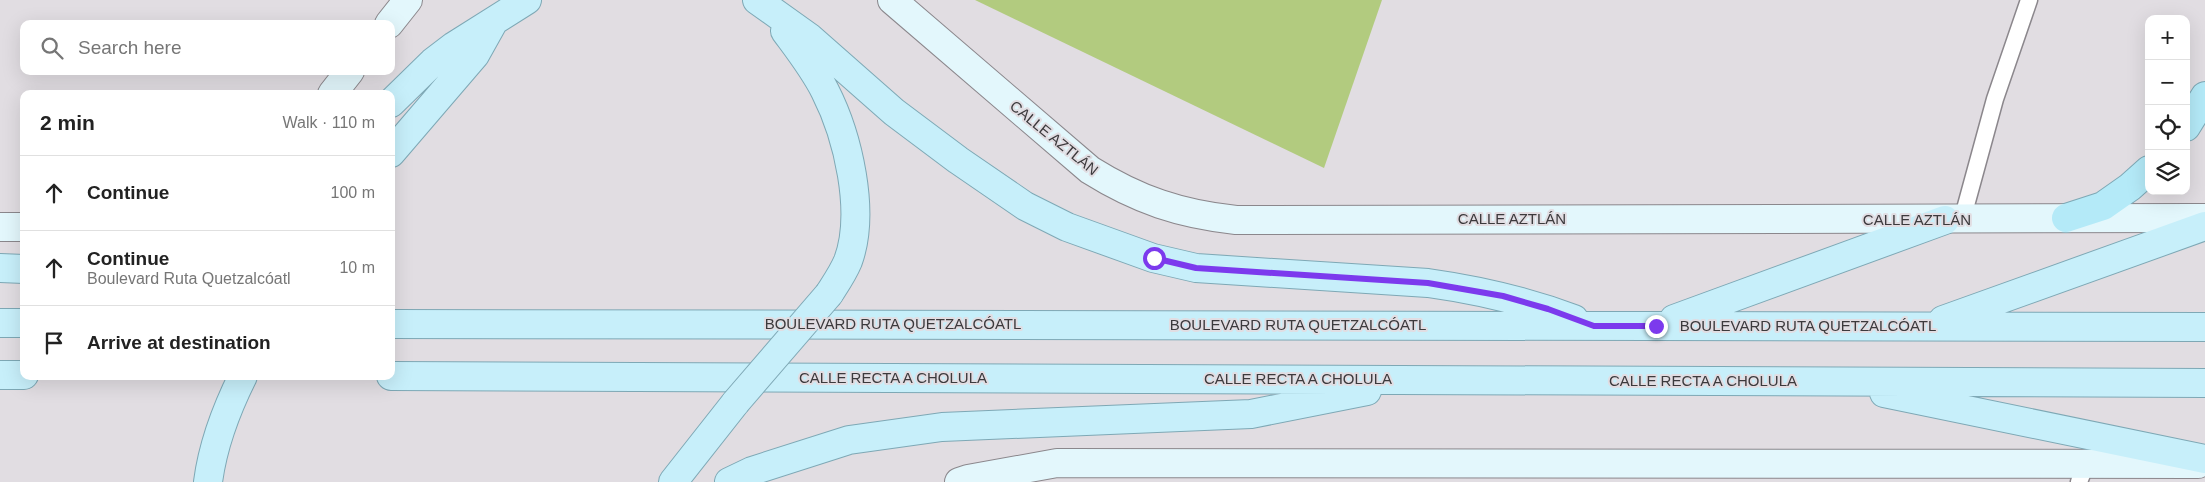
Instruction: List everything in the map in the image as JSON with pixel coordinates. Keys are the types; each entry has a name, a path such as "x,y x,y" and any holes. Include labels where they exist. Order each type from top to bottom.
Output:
{"highway":[{"path":"2190,120 2205,96"},
{"path":"2066,218 2103,206 2145,174"}],"main road":[{"path":"392,20 408,0"},
{"path":"395,99 434,62 454,46 527,0"},
{"name":"CALLE AZTLÁN","path":"892,0 1090,170 1119,188 1152,202 1179,211 1207,217 1236,220 2205,218"},
{"path":"673,482 736,402 829,294 844,268 853,239 854,196 846,143 836,112 812,68 761,2"},
{"path":"761,2 810,38 894,112 958,160 1025,206 1067,227 1154,258 1196,268 1428,283 1466,289 1548,309 1594,326"},
{"path":"395,148 476,55 494,21"},
{"path":"335,90 347,75"},
{"path":"1656,326 1954,220"},
{"path":"1926,326 2205,226"},
{"path":"0,227 20,227"},
{"path":"0,268 20,269"},
{"path":"0,323 20,323"},
{"name":"BOULEVARD RUTA QUETZALCÓATL","path":"395,324 2205,327"},
{"path":"0,375 20,375"},
{"name":"CALLE RECTA A CHOLULA","path":"395,376 2205,383"},
{"path":"208,482 217,439 227,408 241,380"},
{"path":"729,482 752,471 858,439 942,427 1251,414 1425,380"},
{"path":"1826,381 2205,459"},
{"path":"959,482 1057,463 2083,473 2205,464"}],"lane":[{"path":"1954,220 2029,0"}],"green space":[{"path":"975,0 1382,0 1324,168"}],"route":[{"path":"1154,258 1196,268 1428,283 1503,296 1548,309 1594,326 1656,326"}]}
